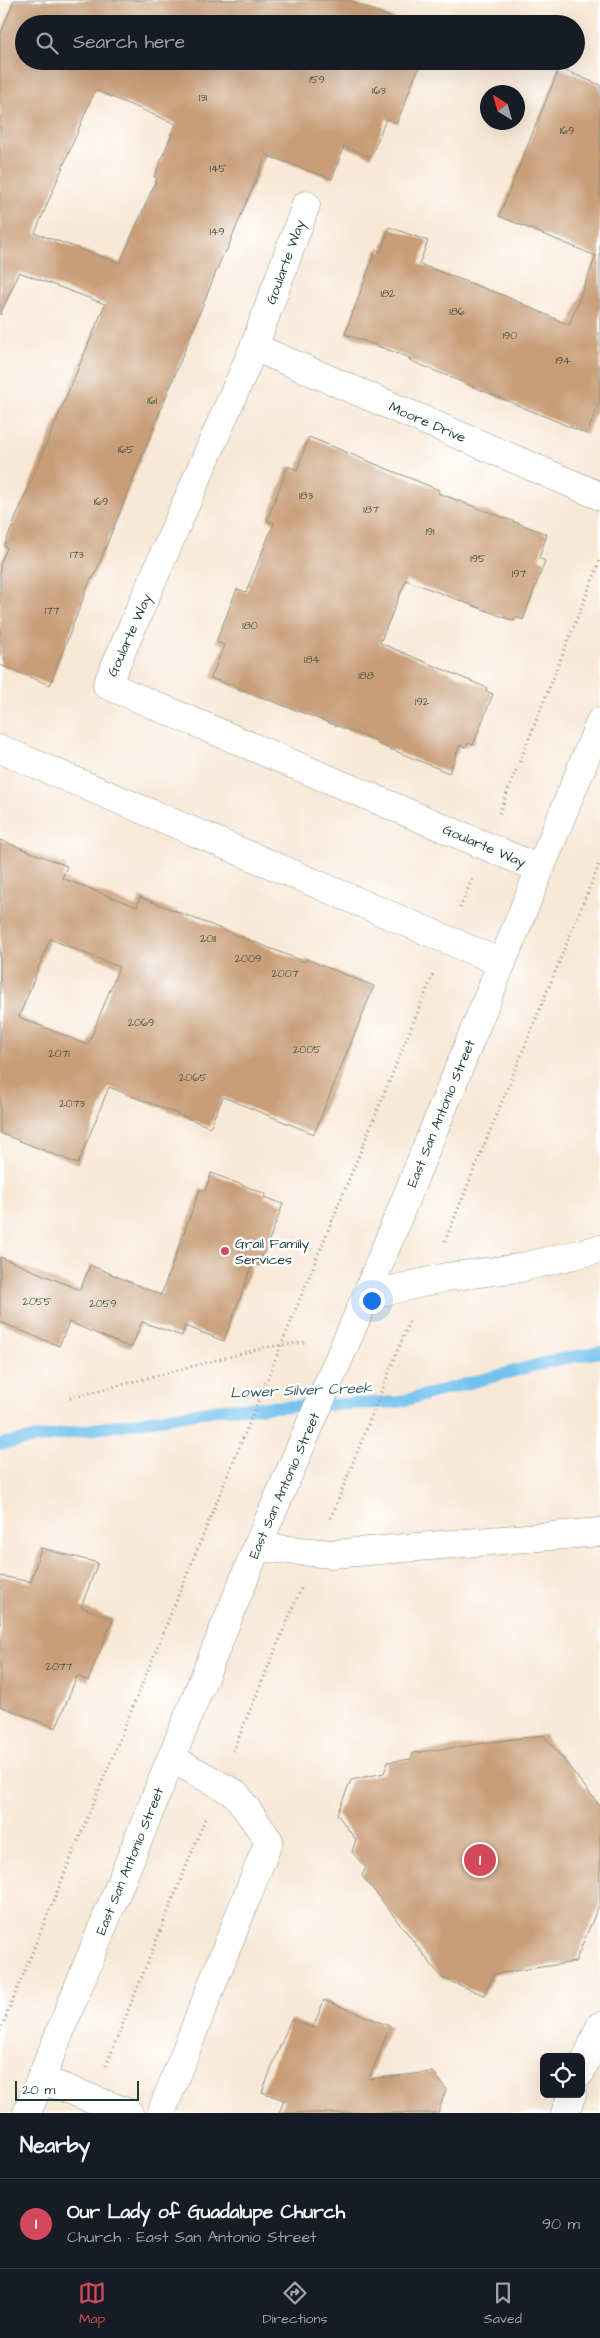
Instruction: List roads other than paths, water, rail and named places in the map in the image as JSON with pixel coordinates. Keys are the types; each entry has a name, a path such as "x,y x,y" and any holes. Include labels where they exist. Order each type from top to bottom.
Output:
{"main road":[{"name":"Goularte Way","path":"306,205 254,347 107,685 540,869"},
{"name":"Moore Drive","path":"254,347 600,496"},
{"name":"East San Antonio Street","path":"27,2113 257,1547 366,1296 540,869 597,738"},
{"path":"0,750 502,963"},
{"path":"366,1296 447,1277 519,1268 600,1249"},
{"path":"257,1547 332,1554 600,1532"},
{"path":"161,2113 269,1841 236,1794 171,1758"},
{"path":"585,2062 600,2026"},
{"path":"41,2079 129,2113"},
{"path":"565,2113 571,2098"}],"waterway":[{"name":"Lower Silver Creek","path":"0,1444 221,1409 399,1402 555,1360 600,1352"}],"place":[{"name":"Grail Family Services","path":"225,1251"},
{"name":"Our Lady of Guadalupe Church","path":"480,1860"}]}
